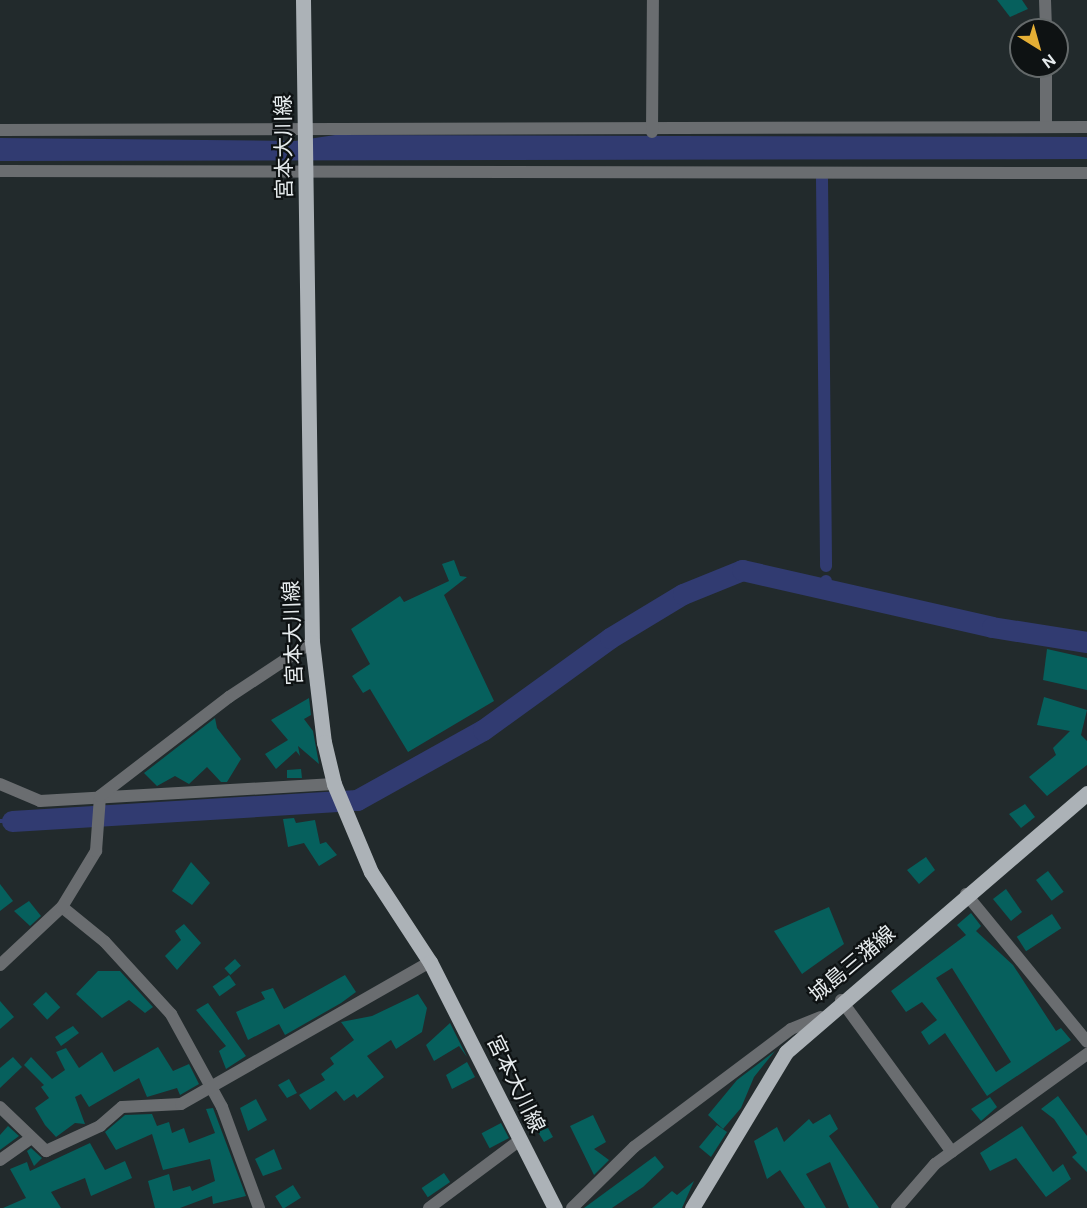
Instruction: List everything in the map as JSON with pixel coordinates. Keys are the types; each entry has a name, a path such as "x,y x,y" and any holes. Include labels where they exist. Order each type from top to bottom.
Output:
{"main road":[{"name":"宮本大川線","path":"303,0 312,642 335,788 371,872 430,962 555,1208"},
{"name":"城島三潴線","path":"692,1208 728,1155 763,1084 821,1017 1087,793"}],"street":[{"path":"652,132 653,0"},
{"path":"1045,0 1046,18"},
{"path":"1046,78 1047,127"},
{"path":"0,130 652,132 1087,127"},
{"path":"0,171 305,167 1087,173"},
{"path":"100,801 229,697 312,642"},
{"path":"0,784 40,801 100,801 335,788"},
{"path":"0,965 62,908 96,851 100,827 100,801"},
{"path":"966,894 1087,1041"},
{"path":"62,908 105,942 171,1014 237,1140 259,1208"},
{"path":"0,1107 46,1151 100,1126 123,1107 181,1104 430,962"},
{"path":"841,1000 952,1152"},
{"path":"572,1208 634,1147 791,1029 821,1017"},
{"path":"897,1208 952,1152 1087,1054"},
{"path":"0,1160 31,1138"},
{"path":"429,1208 520,1140"}],"water":[{"path":"335,135 1087,137 1087,159 0,161 0,138 295,141"}],"building":[{"path":"997,0 1022,0 1028,9 1010,17"},
{"path":"454,560 460,576 467,577 444,595 494,701 408,752 370,689 363,693 352,676 370,664 351,629 400,596 404,602 449,581 442,564"},
{"path":"1047,649 1087,658 1087,690 1043,680"},
{"path":"1044,697 1087,710 1081,735 1087,741 1087,765 1047,796 1029,777 1056,755 1053,748 1070,731 1037,725"},
{"path":"309,698 311,715 304,719 313,731 319,764 298,746 300,756 296,751 276,769 265,754 288,740 271,720"},
{"path":"215,718 217,728 241,759 227,782 221,782 207,767 189,784 175,776 157,786 144,773"},
{"path":"301,769 302,778 287,778 287,770"},
{"path":"1025,804 1035,817 1021,828 1009,814"},
{"path":"294,818 296,823 315,820 320,844 326,842 337,855 319,866 304,843 288,847 283,819"},
{"path":"926,857 935,870 919,884 907,870"},
{"path":"191,862 210,883 192,905 172,891"},
{"path":"1048,871 1064,892 1052,901 1036,880"},
{"path":"0,884 13,901 0,911"},
{"path":"1006,889 1022,912 1011,921 993,899"},
{"path":"29,901 41,916 30,926 14,911"},
{"path":"829,907 844,944 802,974 774,931"},
{"path":"971,913 981,926 976,931 1013,965 1056,1031 1061,1028 1071,1040 987,1096 945,1033 929,1045 921,1032 937,1020 922,1002 906,1012 891,991 966,935 957,925","holes":["952,968 1011,1062 996,1072 936,978"]},
{"path":"1052,914 1061,928 1026,951 1017,937"},
{"path":"184,924 201,943 177,970 165,956 181,940 175,931"},
{"path":"235,959 241,966 230,975 224,968"},
{"path":"98,971 120,971 153,1007 145,1013 129,1000 102,1018 76,994"},
{"path":"229,975 236,985 219,996 213,986"},
{"path":"345,975 356,992 341,1003 285,1035 279,1024 248,1040 236,1012 265,999 261,992 273,988 284,1009"},
{"path":"46,992 60,1007 47,1020 33,1004"},
{"path":"418,994 427,1008 422,1032 396,1049 391,1040 367,1056 384,1077 357,1098 354,1094 344,1101 336,1091 310,1110 299,1095 325,1080 321,1074 334,1064 330,1058 354,1040 341,1022 372,1016"},
{"path":"0,1001 14,1017 0,1029"},
{"path":"208,1003 246,1056 226,1069 219,1051 226,1046 196,1010"},
{"path":"450,1023 467,1057 459,1046 434,1061 426,1045"},
{"path":"73,1026 79,1033 61,1046 55,1037"},
{"path":"158,1047 173,1071 189,1064 199,1084 180,1095 177,1088 147,1097 139,1078 89,1107 81,1094 75,1097 85,1124 75,1123 56,1137 45,1125 35,1108 49,1098 41,1087 44,1085 24,1065 31,1057 52,1079 65,1070 56,1052 66,1048 79,1068 102,1052 114,1072"},
{"path":"775,1051 754,1077 741,1108 723,1129 708,1115 737,1080"},
{"path":"13,1057 22,1067 0,1088 0,1068"},
{"path":"467,1062 475,1077 452,1089 446,1075"},
{"path":"289,1079 297,1093 287,1098 278,1085"},
{"path":"1058,1096 1087,1136 1087,1172 1072,1157 1077,1153 1054,1119 1041,1109"},
{"path":"990,1097 997,1107 981,1121 971,1109"},
{"path":"256,1099 267,1120 248,1131 240,1108"},
{"path":"213,1108 246,1196 213,1204 212,1196 180,1208 155,1208 148,1181 169,1174 173,1191 190,1186 192,1191 215,1181 210,1159 163,1170 152,1134 116,1150 105,1132 125,1115 152,1114 157,1126 169,1122 172,1133 184,1128 189,1143 215,1133 206,1109"},
{"path":"830,1114 838,1129 829,1136 879,1208 849,1208 830,1162 806,1174 826,1208 805,1208 780,1170 767,1179 754,1141 777,1127 784,1142 809,1119 813,1124"},
{"path":"593,1115 606,1142 594,1149 609,1160 594,1175 570,1126"},
{"path":"501,1123 509,1138 490,1148 482,1133"},
{"path":"717,1125 727,1132 711,1157 699,1147"},
{"path":"8,1126 19,1136 0,1150 0,1135"},
{"path":"1022,1126 1053,1172 1063,1164 1071,1179 1046,1197 1016,1158 990,1171 980,1153"},
{"path":"548,1128 553,1137 544,1142 538,1132"},
{"path":"90,1143 105,1170 125,1161 132,1178 91,1196 85,1178 51,1192 61,1208 3,1208 26,1198 10,1169 27,1162 30,1171"},
{"path":"31,1148 42,1158 34,1166 27,1151"},
{"path":"274,1149 282,1169 263,1176 255,1159"},
{"path":"655,1156 664,1167 643,1187 612,1208 584,1208"},
{"path":"444,1173 450,1182 428,1197 422,1188"},
{"path":"694,1181 682,1208 652,1208 672,1191 677,1195"},
{"path":"293,1185 301,1198 283,1208 275,1196"}],"waterway":[{"path":"822,179 826,566"},
{"path":"12,821 357,800 483,730 610,638 683,594 742,570 992,627 1087,642"},
{"path":"826,581 826,589"},
{"path":"0,821 12,821"}]}
